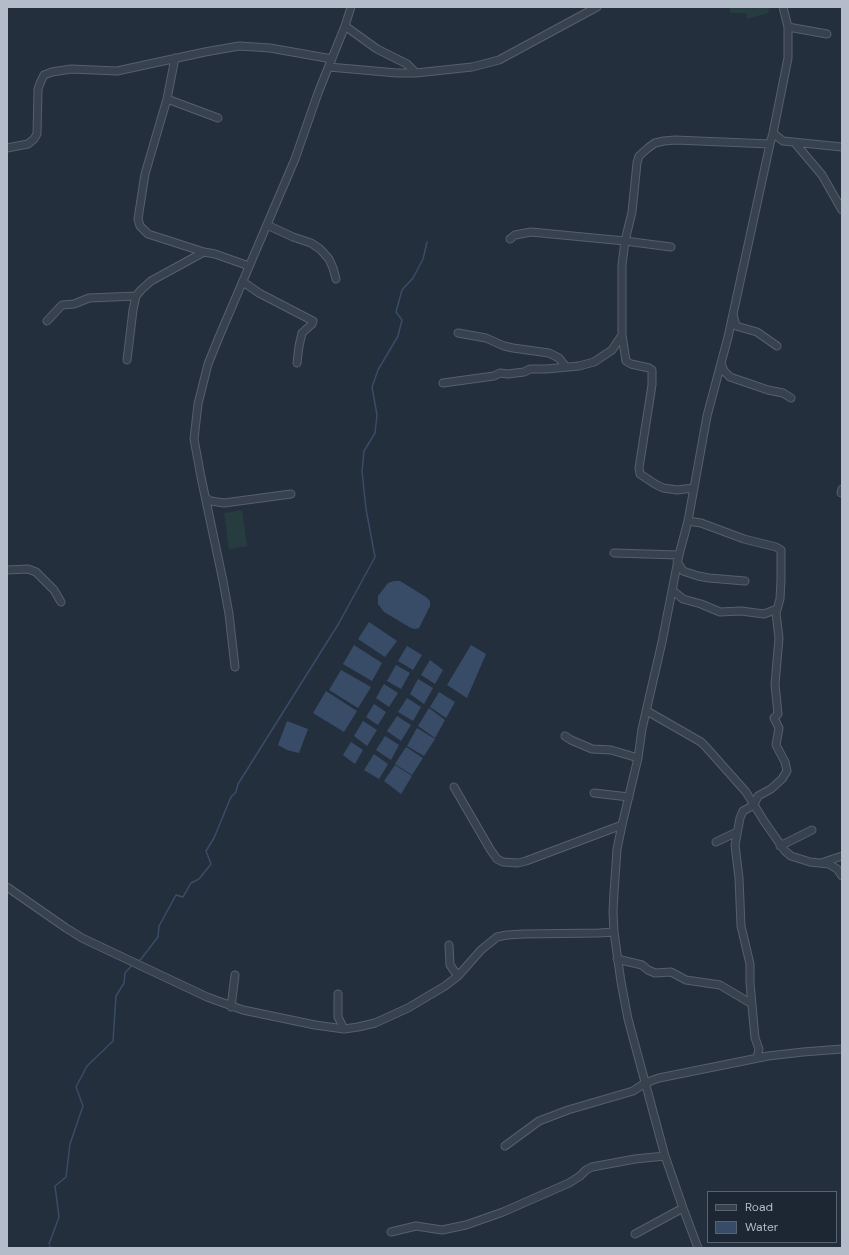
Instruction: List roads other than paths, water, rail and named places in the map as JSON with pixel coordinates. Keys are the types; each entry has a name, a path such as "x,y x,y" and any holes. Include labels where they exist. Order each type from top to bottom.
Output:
{"street":[{"path":"235,667 229,614 194,439 198,404 208,364 295,159 318,93 329,68 351,7"},
{"path":"329,68 416,73 472,67 499,60 597,7"},
{"path":"696,1247 665,1156 624,1001 617,959 613,912 617,849 638,758 678,559 688,521 707,416 728,337 788,58 788,27 783,7"},
{"path":"345,26 377,49 407,64 416,73"},
{"path":"788,27 827,34"},
{"path":"7,148 31,143 37,134 38,89 44,75 58,70 117,71 225,48 251,46 332,59"},
{"path":"175,58 167,100 145,174 138,219 140,226 148,234 249,266"},
{"path":"167,100 218,118"},
{"path":"773,133 783,141 842,147"},
{"path":"694,488 677,490 663,488 640,474 640,460 652,385 652,370 626,361 622,335 622,282 625,241 632,212 637,163 639,156 648,148 655,143 664,141 675,140 770,144"},
{"path":"795,143 822,175 842,210"},
{"path":"267,225 310,243 320,249 329,259 336,279"},
{"path":"510,239 515,235 527,232 625,241 670,247"},
{"path":"127,360 136,296 151,281 204,252"},
{"path":"243,281 258,293 313,321 312,324 302,333 299,346 298,363"},
{"path":"47,321 62,305 74,304 89,298 136,296"},
{"path":"733,312 736,326 757,332 777,346"},
{"path":"458,333 486,338 504,346 513,348 549,353 559,358 566,367"},
{"path":"443,383 494,376 500,373 508,374 524,372 530,369 546,370 594,362 612,350 622,335"},
{"path":"721,363 724,371 730,377 768,390 783,393 791,398"},
{"path":"206,498 214,502 224,503 291,494"},
{"path":"688,521 701,523 744,539 780,548 781,554 780,599 776,609 779,638 775,684 778,714 774,718 779,728 776,745 786,762 787,771 785,776 776,785 757,797 754,804 743,811 737,832 735,852 739,878 741,926 750,964 755,1038 759,1050 757,1058"},
{"path":"614,553 678,559"},
{"path":"678,559 683,571 698,576 745,581"},
{"path":"7,570 28,569 36,572 54,590 61,602"},
{"path":"672,590 683,599 701,604 720,612 741,611 764,614 776,609"},
{"path":"647,710 696,739 706,747 746,792 780,846 791,856 810,862 823,862 842,856"},
{"path":"565,736 570,740 592,749 611,750 638,758"},
{"path":"454,787 490,849 497,859 503,862 518,863 526,861 622,825"},
{"path":"594,793 629,797"},
{"path":"780,846 812,830"},
{"path":"716,842 737,832"},
{"path":"823,862 837,869 842,876"},
{"path":"7,887 82,938 161,976 231,1007 315,1025 344,1029 375,1023 408,1008 445,986 458,976 481,950 497,937 524,934 614,932"},
{"path":"449,945 450,966 458,976"},
{"path":"617,959 642,965 655,973 671,972 686,980 720,985 752,1004"},
{"path":"231,1007 235,975"},
{"path":"338,994 338,1017 344,1029"},
{"path":"759,1050 772,1055"},
{"path":"505,1146 539,1121 568,1110 633,1091 645,1083 675,1074 772,1055 842,1050"},
{"path":"391,1232 416,1226 442,1230 466,1225 503,1212 569,1183 592,1167 629,1160 665,1156"},
{"path":"635,1234 683,1208"}],"water":[{"path":"400,581 430,601 430,606 419,628 411,628 384,612 378,604 378,596 388,583"},
{"path":"369,622 397,641 385,657 358,639"},
{"path":"354,645 382,663 372,681 343,664"},
{"path":"471,645 486,654 467,698 447,685"},
{"path":"407,646 422,655 413,670 398,661"},
{"path":"430,660 443,670 435,684 421,675"},
{"path":"396,665 410,673 401,689 387,681"},
{"path":"341,670 371,687 358,708 329,690"},
{"path":"418,679 433,688 424,704 410,694"},
{"path":"384,684 398,693 389,707 376,698"},
{"path":"326,691 357,711 344,732 313,713"},
{"path":"439,692 455,702 446,718 430,707"},
{"path":"407,698 421,707 413,721 398,712"},
{"path":"374,704 386,712 378,725 366,717"},
{"path":"429,708 445,720 435,738 418,726"},
{"path":"397,716 411,725 401,741 387,731"},
{"path":"287,721 308,729 299,753 287,750 278,745"},
{"path":"363,721 377,730 367,746 354,736"},
{"path":"417,728 435,739 424,756 407,746"},
{"path":"385,736 399,745 391,760 376,750"},
{"path":"351,742 363,750 355,764 343,755"},
{"path":"406,747 423,758 412,775 395,764"},
{"path":"374,754 388,764 379,779 364,770"},
{"path":"395,765 412,776 401,794 384,781"}],"waterway":[{"path":"138,961 158,937 159,926 176,895 183,897 191,883 199,879 211,864 206,851 214,838 231,797 236,792 238,784 339,623 375,557 366,509 362,471 364,451 375,433 377,415 372,387 378,370 398,336 402,320 396,312 402,290 413,278 423,259 427,242"},
{"path":"49,1244 59,1217 55,1186 66,1177 70,1144 83,1106 76,1087 87,1066 113,1041 116,996 124,983 125,973 133,964"}]}
